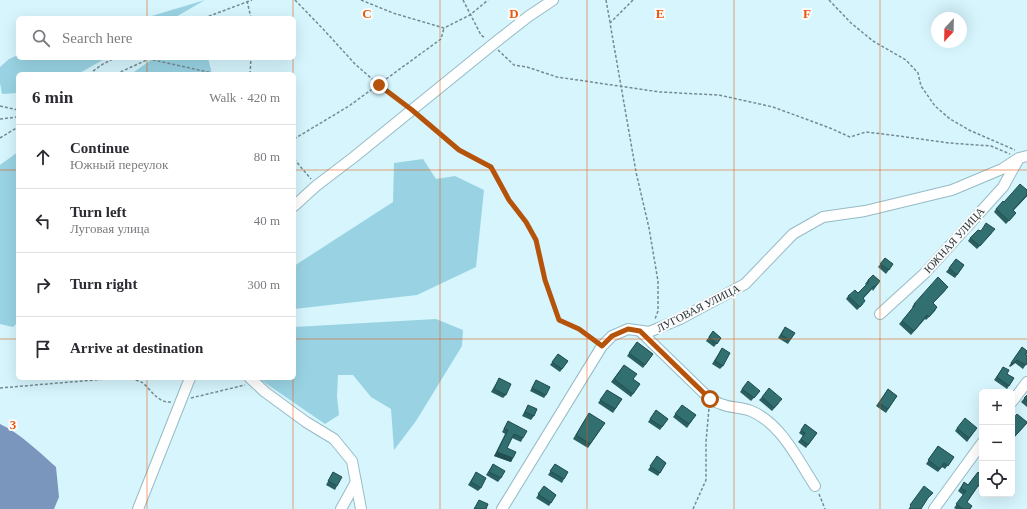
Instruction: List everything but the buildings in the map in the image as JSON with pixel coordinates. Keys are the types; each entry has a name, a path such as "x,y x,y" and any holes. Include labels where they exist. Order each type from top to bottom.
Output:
{"street":[{"path":"296,204 316,186 528,16 553,0"},
{"name":"ЮЖНАЯ УЛИЦА","path":"880,314 924,273 1003,187 1023,157"},
{"name":"ЛУГОВАЯ УЛИЦА","path":"502,509 602,346 612,336 628,329 645,331 680,319 745,284 793,234 824,217 865,211 952,190 1002,169 1023,157"},
{"path":"645,331 710,399 721,405 751,411 767,420 778,429 816,486"},
{"path":"138,509 189,380"},
{"path":"252,380 265,392 300,418 334,439 352,461 361,509"},
{"path":"1015,398 1027,382"},
{"path":"934,509 979,447"},
{"path":"341,509 356,482"}],"path":[{"path":"209,16 252,0"},
{"path":"295,0 355,64 379,85 412,110 459,150 491,167 509,200 526,222 536,240 545,280 559,320 579,329 602,346"},
{"path":"361,0 393,13 444,28 470,15 488,0"},
{"path":"463,0 481,34 514,64 557,77 660,92 719,95 773,107 850,137 866,132 949,143 991,146 1023,157"},
{"path":"606,0 636,172 649,228 658,281 658,311 645,331"},
{"path":"610,23 633,0"},
{"path":"828,0 873,41 906,60 918,73 921,86 935,106 950,119 969,130 1016,150 1023,157"},
{"path":"247,1 251,16"},
{"path":"296,138 349,106 379,85 441,39 444,28"},
{"path":"92,72 102,64 111,60"},
{"path":"120,72 147,60"},
{"path":"154,60 208,72"},
{"path":"250,72 251,60"},
{"path":"0,106 16,110"},
{"path":"0,119 16,117"},
{"path":"0,138 16,128"},
{"path":"296,161 316,186"},
{"path":"0,388 94,380"},
{"path":"693,509 706,480 706,442 710,399"},
{"path":"816,486 825,509"}],"shaded area":[{"path":"205,0 177,16 152,16"},
{"path":"16,56 16,60 102,60 82,72 16,72 16,93 2,94 0,67 9,59"},
{"path":"151,60 208,60 212,72 134,72"},
{"path":"16,153 16,324 13,327 0,324 0,165"},
{"path":"423,159 436,179 455,176 484,190 476,267 417,295 296,309 296,265 393,202 394,163"},
{"path":"436,319 463,330 462,346 416,421 394,450 391,409 371,397 353,375 338,375 337,396 339,415 325,424 261,380 296,380 296,327"},
{"path":"0,424 22,438 56,467 59,497 54,509 0,509"}],"route":[{"path":"379,85 412,110 459,150 491,167 509,200 526,222 536,240 545,280 559,320 579,329 602,346 612,336 628,329 640,331 710,399"}]}
